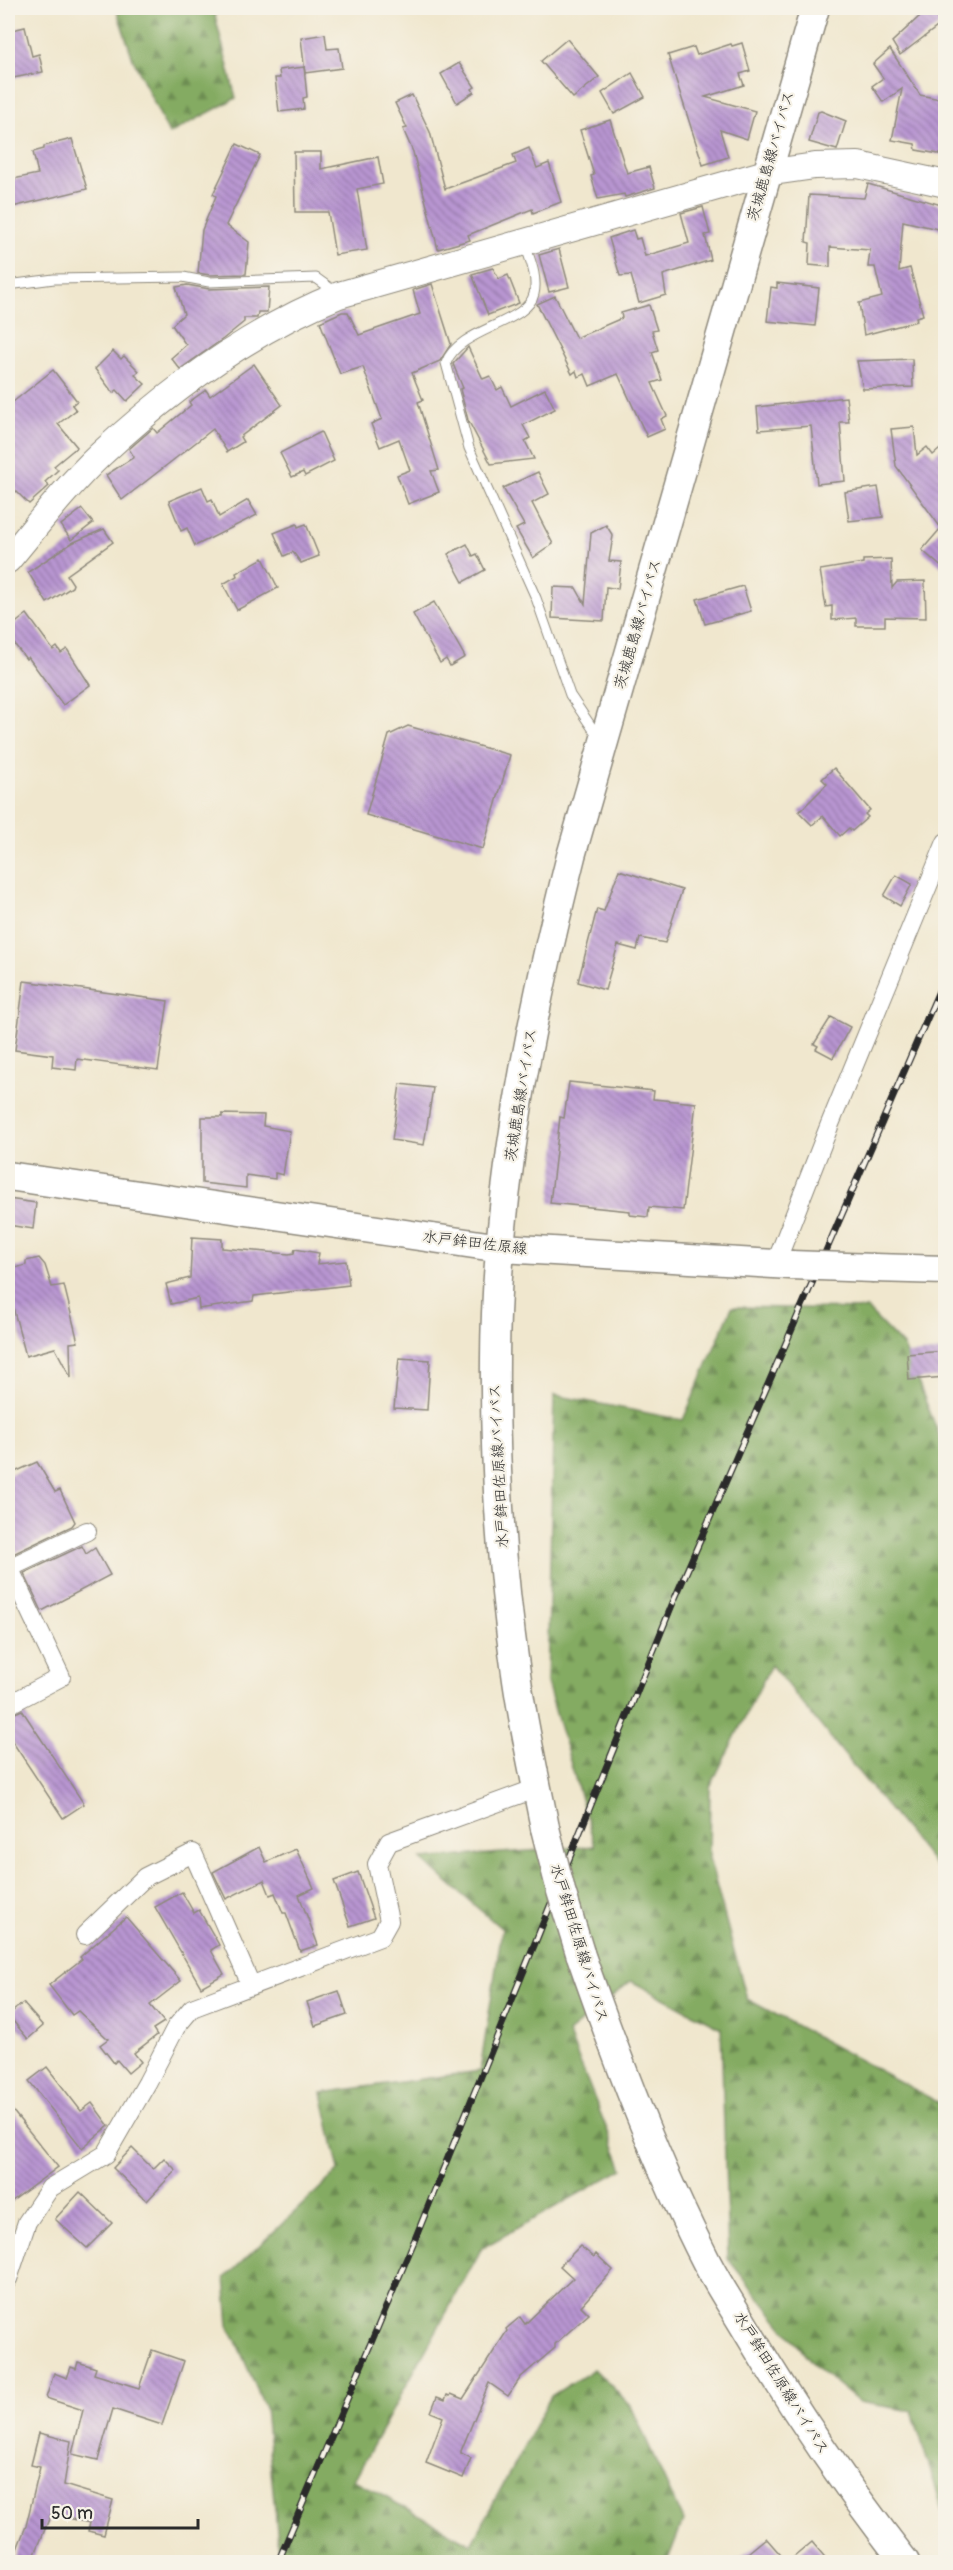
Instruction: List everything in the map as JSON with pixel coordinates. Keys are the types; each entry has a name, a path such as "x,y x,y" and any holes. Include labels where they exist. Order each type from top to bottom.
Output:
{"main road":[{"name":"茨城鹿島線バイパス","path":"501,1248 525,1058 568,867 815,8"},
{"name":"水戸鉾田佐原線","path":"8,1176 501,1248 783,1265 945,1270"},
{"name":"水戸鉾田佐原線バイパス","path":"501,1248 495,1356 496,1455 505,1587 516,1673 545,1828 580,1953 622,2074 668,2183 708,2265 781,2387 855,2498 905,2562"}],"street":[{"path":"8,560 100,455 141,419 243,344 308,307 339,295 766,173 815,166 858,165 945,184"},
{"path":"783,1265 830,1124 945,842"},
{"path":"8,1705 61,1677 8,1566 87,1531"},
{"path":"8,2279 27,2222 50,2188 106,2154 176,2027 192,2008 380,1937 389,1921 377,1864 389,1842 537,1788"},
{"path":"85,1935 145,1877 193,1853 251,1985"}],"lane":[{"path":"524,241 535,276 534,296 521,311 457,345 449,354 446,363 469,448 537,598 570,695 604,745"},
{"path":"8,285 66,279 183,277 209,282 316,278 339,295"}],"green space":[{"path":"116,8 220,8 215,16 236,98 169,134 133,59"},
{"path":"732,1307 867,1309 904,1347 945,1450 945,1878 771,1665 710,1787 709,1858 747,1999 945,2106 945,2518 912,2411 859,2402 815,2366 728,2259 721,2028 631,1981 568,2033 623,2169 482,2248 354,2480 471,2544 551,2396 594,2369 631,2406 683,2521 667,2562 280,2562 265,2408 229,2325 225,2278 339,2170 322,2093 480,2071 502,1929 421,1859 595,1846 547,1683 554,1395 683,1420"}],"building":[{"path":"932,12 941,24 900,55 892,42 919,17"},
{"path":"25,27 32,56 39,54 43,72 8,79 8,31"},
{"path":"325,34 327,49 339,48 342,68 305,73 301,38"},
{"path":"567,39 599,77 573,98 541,61"},
{"path":"742,43 750,71 740,74 744,85 705,97 755,111 747,139 720,130 728,157 703,165 668,55 694,47 697,55 731,44 732,46"},
{"path":"890,49 920,95 945,100 945,155 916,150 915,144 892,140 902,89 883,102 872,86 883,78 873,64"},
{"path":"459,63 475,87 472,89 474,92 457,103 441,74"},
{"path":"304,67 307,97 303,98 304,109 279,112 275,78 280,78 279,70"},
{"path":"632,73 645,97 614,114 602,93"},
{"path":"412,95 430,132 445,189 516,163 513,155 529,148 537,168 549,163 561,202 533,213 532,209 468,235 470,240 438,249 413,152 403,129 407,128 395,103"},
{"path":"821,111 846,121 837,150 809,142 818,112"},
{"path":"610,120 627,173 649,167 655,188 625,197 624,194 598,199 591,176 594,175 580,130"},
{"path":"72,139 87,189 8,208 8,180 38,174 33,152 44,149 44,146"},
{"path":"237,144 260,155 226,225 249,242 246,274 198,273 202,230 216,196 213,194"},
{"path":"294,152 321,152 321,169 378,157 383,184 357,189 367,250 335,255 328,212 295,212"},
{"path":"868,184 945,206 945,216 942,230 903,221 899,271 910,268 923,315 916,317 917,321 864,335 859,303 882,297 875,267 868,267 870,250 830,247 830,267 809,265 810,243 806,242 809,195 864,198"},
{"path":"703,207 710,234 705,235 711,260 663,275 666,295 639,303 631,275 620,276 609,238 633,230 636,239 640,238 645,256 689,243 681,213"},
{"path":"559,249 569,287 549,292 539,255"},
{"path":"493,268 499,279 508,275 519,303 488,315 472,274"},
{"path":"777,283 819,288 815,326 767,321 771,287 777,288"},
{"path":"432,284 451,344 440,361 412,373 423,400 418,402 439,470 431,471 439,492 408,504 397,475 410,470 399,439 380,447 371,424 382,419 363,367 340,374 320,322 342,312 348,312 359,335 420,314 413,290"},
{"path":"187,285 209,289 269,287 267,312 258,312 257,318 244,318 244,322 223,339 180,369 171,358 186,345 172,325 184,314 176,287"},
{"path":"555,296 576,338 622,318 621,313 649,305 657,330 652,331 658,350 652,352 662,380 652,383 667,416 661,419 665,429 647,437 618,374 590,386 585,374 578,377 576,371 572,374 537,304"},
{"path":"468,347 483,379 490,376 497,390 502,387 511,406 545,389 555,409 523,425 530,438 525,441 534,459 491,464 468,420 460,389 463,388 453,364"},
{"path":"113,351 121,359 124,356 139,371 135,375 145,384 127,401 117,390 113,393 95,369"},
{"path":"912,359 913,387 863,389 857,361"},
{"path":"254,364 282,405 240,437 243,442 227,452 213,429 122,500 106,475 134,457 129,449 153,428 157,433 191,405 189,402 206,390 210,396"},
{"path":"53,370 77,401 72,405 76,410 58,424 77,447 54,466 58,470 45,482 49,486 29,504 8,483 8,406"},
{"path":"846,397 849,422 840,422 845,481 817,484 811,426 759,430 757,407"},
{"path":"914,427 917,455 927,447 933,455 945,445 945,570 922,550 941,528 896,466 891,429"},
{"path":"321,432 334,461 305,476 303,472 292,477 280,453"},
{"path":"538,472 549,494 532,503 553,544 533,558 516,529 524,525 503,488"},
{"path":"202,487 208,501 212,499 219,517 248,500 257,515 195,546 187,528 181,531 169,501"},
{"path":"878,487 883,517 849,521 845,492"},
{"path":"82,509 93,523 71,540 61,525"},
{"path":"297,524 298,527 306,524 319,556 301,563 293,552 284,556 274,533"},
{"path":"606,525 613,536 609,561 621,562 618,589 606,587 604,621 552,618 553,587 576,588 585,604 591,533"},
{"path":"104,529 113,542 67,575 73,584 72,587 47,603 28,572 72,543"},
{"path":"467,544 473,556 477,554 485,570 463,582 448,554"},
{"path":"263,558 278,588 237,610 223,584 237,576 236,573"},
{"path":"891,559 892,588 897,582 925,581 926,618 885,617 885,626 856,626 856,618 832,620 832,606 826,607 820,570 863,563 863,560"},
{"path":"743,586 751,611 705,624 697,599"},
{"path":"434,602 465,657 450,666 446,659 440,663 413,614"},
{"path":"27,614 53,650 57,647 61,653 67,649 90,685 63,705 28,657 26,659 8,636 8,629"},
{"path":"408,726 510,755 483,849 366,815 389,735"},
{"path":"834,768 870,810 865,814 868,817 852,831 849,828 840,836 823,816 812,825 799,812 827,784 822,779"},
{"path":"619,870 682,890 665,943 640,938 637,950 618,945 605,990 578,982 597,909 604,911"},
{"path":"896,875 912,884 900,906 884,896"},
{"path":"24,981 168,1001 158,1070 77,1059 76,1070 52,1067 53,1055 15,1050"},
{"path":"831,1017 850,1027 833,1058 816,1049 818,1046 814,1044"},
{"path":"569,1082 654,1091 653,1099 696,1103 683,1210 649,1207 648,1217 630,1215 630,1211 550,1203 560,1117 564,1118"},
{"path":"400,1084 433,1088 424,1145 392,1140"},
{"path":"222,1114 264,1115 263,1126 290,1131 283,1175 275,1173 275,1179 246,1175 246,1188 202,1183 202,1117 222,1117"},
{"path":"8,1199 36,1203 33,1229 8,1225"},
{"path":"192,1237 222,1239 222,1248 289,1254 294,1253 295,1249 319,1253 317,1264 346,1261 349,1285 254,1296 253,1301 199,1309 198,1298 171,1304 166,1284 190,1278"},
{"path":"39,1258 45,1265 52,1287 64,1285 78,1342 70,1343 71,1378 55,1348 26,1356 8,1289 8,1270 26,1265 26,1261"},
{"path":"945,1351 945,1377 909,1380 907,1354"},
{"path":"399,1358 430,1360 427,1410 394,1408"},
{"path":"37,1462 55,1492 60,1490 75,1522 72,1526 11,1555 8,1547 8,1475"},
{"path":"82,1546 86,1554 95,1548 110,1575 42,1611 24,1573"},
{"path":"22,1710 84,1804 63,1818 8,1735 8,1716"},
{"path":"259,1847 266,1862 296,1849 314,1888 299,1895 318,1945 300,1951 286,1913 283,1913 275,1893 270,1895 264,1880 226,1899 213,1872"},
{"path":"358,1872 374,1918 350,1926 334,1881"},
{"path":"182,1892 194,1913 199,1910 219,1945 211,1950 224,1974 201,1987 155,1907"},
{"path":"126,1917 181,1981 150,2005 164,2022 153,2029 157,2035 134,2053 141,2062 128,2073 117,2060 114,2063 100,2045 108,2039 78,2011 72,2015 49,1985 82,1959 80,1957"},
{"path":"339,1991 347,2015 315,2026 307,2002"},
{"path":"23,2003 43,2026 28,2039 8,2015"},
{"path":"47,2067 81,2111 92,2103 109,2126 82,2148 29,2081"},
{"path":"8,2105 58,2167 8,2204"},
{"path":"132,2148 153,2169 164,2158 176,2170 147,2201 113,2168"},
{"path":"80,2192 112,2223 87,2248 55,2219"},
{"path":"580,2246 594,2257 596,2254 613,2270 581,2306 589,2314 555,2344 555,2348 521,2377 508,2396 489,2383 461,2451 471,2458 463,2478 426,2463 443,2417 431,2412 437,2397 445,2400 447,2395 451,2394 463,2399 507,2331 506,2329 520,2317 525,2324 573,2278 560,2266"},
{"path":"152,2350 184,2361 162,2425 113,2409 98,2460 72,2454 83,2410 46,2398 54,2373 67,2378 71,2367 76,2369 78,2362 96,2368 94,2374 139,2388"},
{"path":"39,2433 71,2441 64,2485 113,2500 104,2535 88,2531 90,2523 51,2514 32,2562 12,2562 26,2526 40,2467 31,2465"},
{"path":"766,2538 787,2562 737,2562"},
{"path":"812,2542 829,2562 788,2562"}],"railway":[{"path":"278,2562 415,2239 672,1605 946,975"}]}
